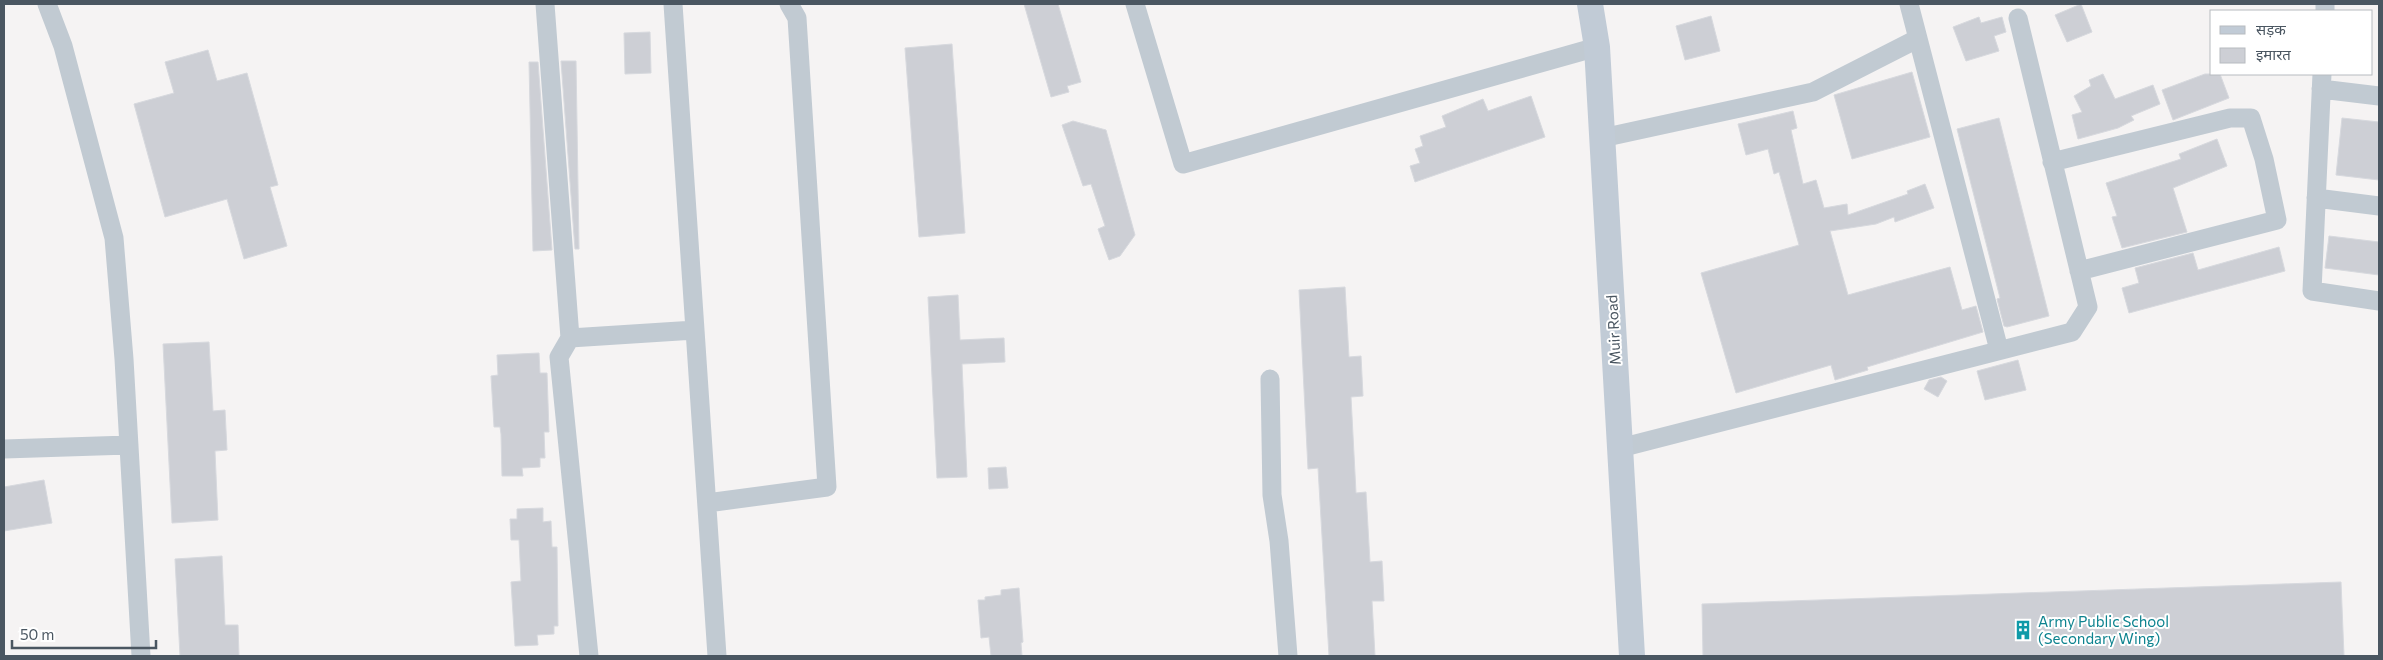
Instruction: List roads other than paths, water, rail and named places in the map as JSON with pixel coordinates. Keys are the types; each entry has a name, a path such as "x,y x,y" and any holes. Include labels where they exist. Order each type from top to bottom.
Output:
{"main road":[{"name":"Muir Road","path":"1590,4 1597,47 1632,656"}],"street":[{"path":"47,4 63,46 114,238 129,445 141,656"},
{"path":"545,4 570,338 559,357 589,656"},
{"path":"673,4 717,656"},
{"path":"707,504 828,487 797,18 789,4"},
{"path":"1135,4 1183,164 1597,47"},
{"path":"1909,4 1999,350"},
{"path":"1620,448 2072,332 2088,307 2018,18"},
{"path":"1602,138 1813,92 1917,39"},
{"path":"2379,96 2322,81 2312,291 2379,301"},
{"path":"2052,162 2230,118 2251,118 2264,159 2278,220 2079,271"},
{"path":"2316,198 2379,206"},
{"path":"570,338 695,330"},
{"path":"1270,379 1272,495 1279,541 1288,656"},
{"path":"4,449 129,445"}],"place":[{"name":"Army Public School (Secondary Wing)","path":"2023,630"}]}
